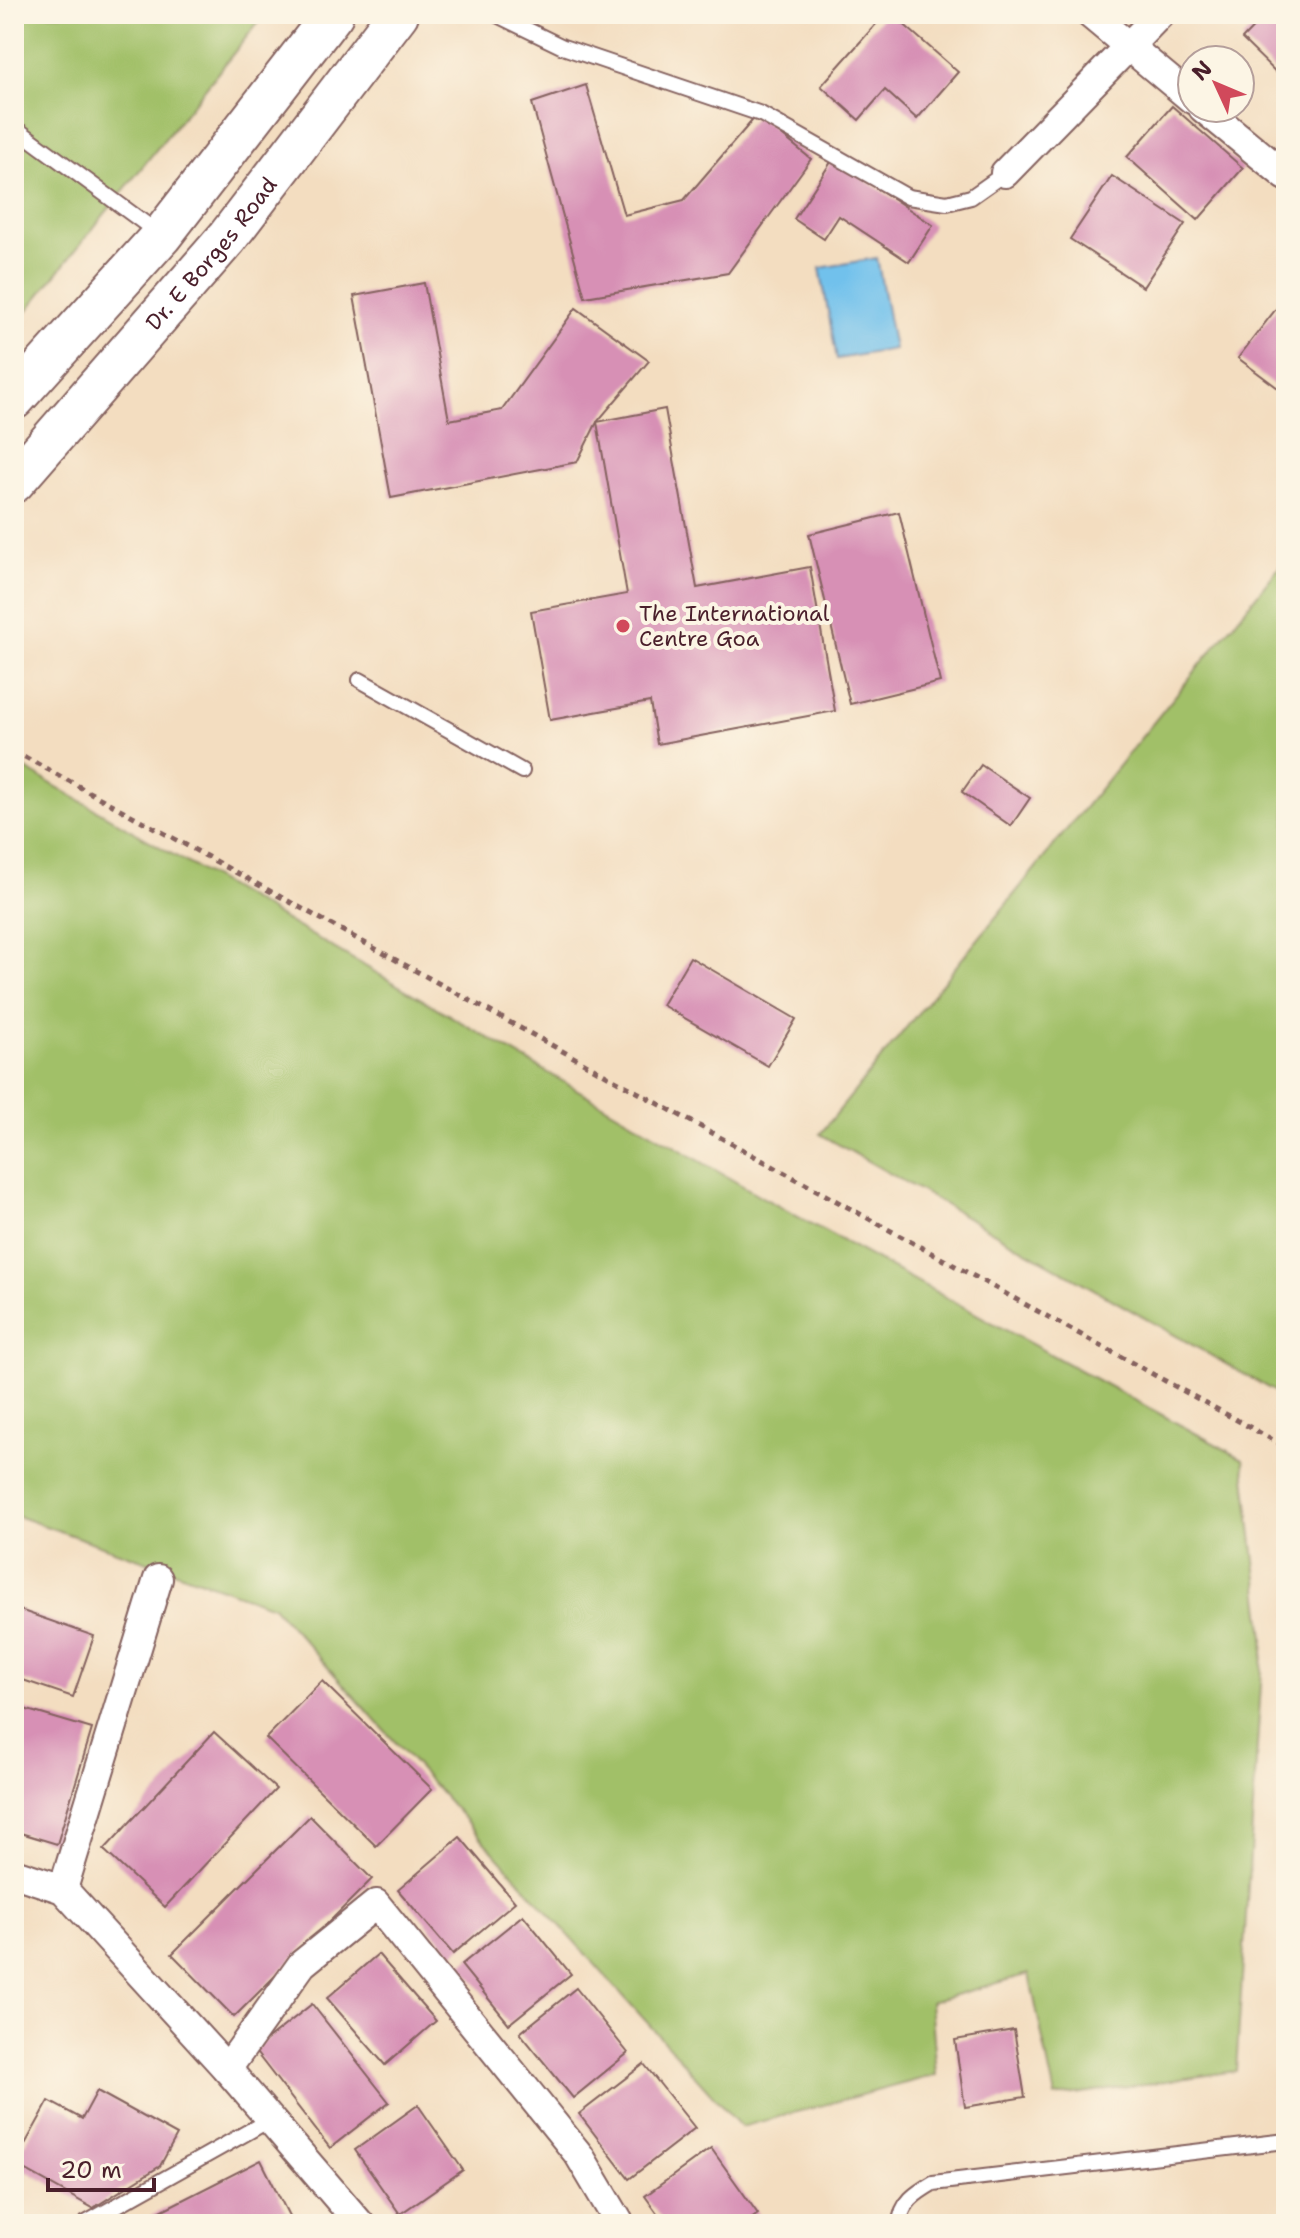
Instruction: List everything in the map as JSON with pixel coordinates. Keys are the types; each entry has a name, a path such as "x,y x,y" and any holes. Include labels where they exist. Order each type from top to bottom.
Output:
{"main road":[{"path":"14,399 162,235 333,14"},
{"name":"Dr. E Borges Road","path":"14,482 227,238 398,14"}],"street":[{"path":"1090,14 1176,86"},
{"path":"1005,173 1160,14"},
{"path":"1223,124 1286,176"},
{"path":"63,1889 158,1579"},
{"path":"14,1873 63,1889 227,2069 360,2224"},
{"path":"227,2069 302,1964 376,1904 579,2155 620,2224"}],"lane":[{"path":"495,14 563,47 761,114 908,197 947,203 971,197 1005,173"},
{"path":"14,127 162,235"},
{"path":"360,680 522,771"},
{"path":"84,2224 271,2119"},
{"path":"900,2224 911,2196 933,2183 1286,2141"}],"path":[{"path":"14,751 1286,1447"}],"green space":[{"path":"14,14 265,14 14,327"},
{"path":"1286,559 1286,1398 820,1134"},
{"path":"14,762 767,1200 1243,1459 1264,1638 1236,2071 1055,2097 1029,1974 930,2002 936,2075 741,2127 273,1606 14,1515"}],"water":[{"path":"877,258 894,349 837,359 820,268"}],"building":[{"path":"885,14 892,14 958,72 917,119 885,90 859,120 821,86"},
{"path":"1266,14 1286,14 1286,82 1256,53 1256,44 1247,44 1242,39"},
{"path":"586,85 624,215 684,200 757,115 811,159 728,273 585,297 532,103"},
{"path":"1172,106 1176,109 1176,124 1193,124 1243,168 1198,220 1127,157"},
{"path":"833,159 933,225 909,262 839,216 824,239 794,219"},
{"path":"1112,176 1185,224 1143,287 1070,239"},
{"path":"424,283 449,420 502,410 576,308 649,361 597,422 577,462 391,498 354,296"},
{"path":"1286,296 1286,394 1238,358"},
{"path":"665,409 697,588 810,567 835,711 657,744 650,702 550,720 531,611 627,594 597,422"},
{"path":"899,512 940,682 850,704 809,534"},
{"path":"981,765 1030,798 1011,826 962,792"},
{"path":"690,957 796,1019 768,1066 662,1005"},
{"path":"14,1608 94,1636 73,1697 14,1677"},
{"path":"322,1681 432,1789 376,1846 266,1738"},
{"path":"14,1706 92,1729 57,1844 14,1831"},
{"path":"214,1732 276,1789 165,1907 104,1850"},
{"path":"310,1816 372,1879 234,2017 172,1954"},
{"path":"460,1837 515,1902 453,1954 398,1890"},
{"path":"523,1915 571,1974 509,2024 461,1965"},
{"path":"378,1954 436,2021 385,2065 327,1998"},
{"path":"576,1988 628,2053 573,2098 520,2033"},
{"path":"312,2004 389,2102 330,2148 254,2050"},
{"path":"1014,2030 1025,2097 965,2107 955,2040"},
{"path":"644,2064 695,2128 629,2179 579,2114"},
{"path":"97,2091 177,2135 160,2166 93,2208 14,2164 49,2101 82,2119"},
{"path":"418,2105 463,2170 400,2214 355,2150"},
{"path":"711,2148 758,2214 744,2224 665,2224 645,2196"},
{"path":"261,2160 293,2224 148,2224 145,2219"}],"place":[{"name":"The International Centre Goa","path":"623,626"}]}
